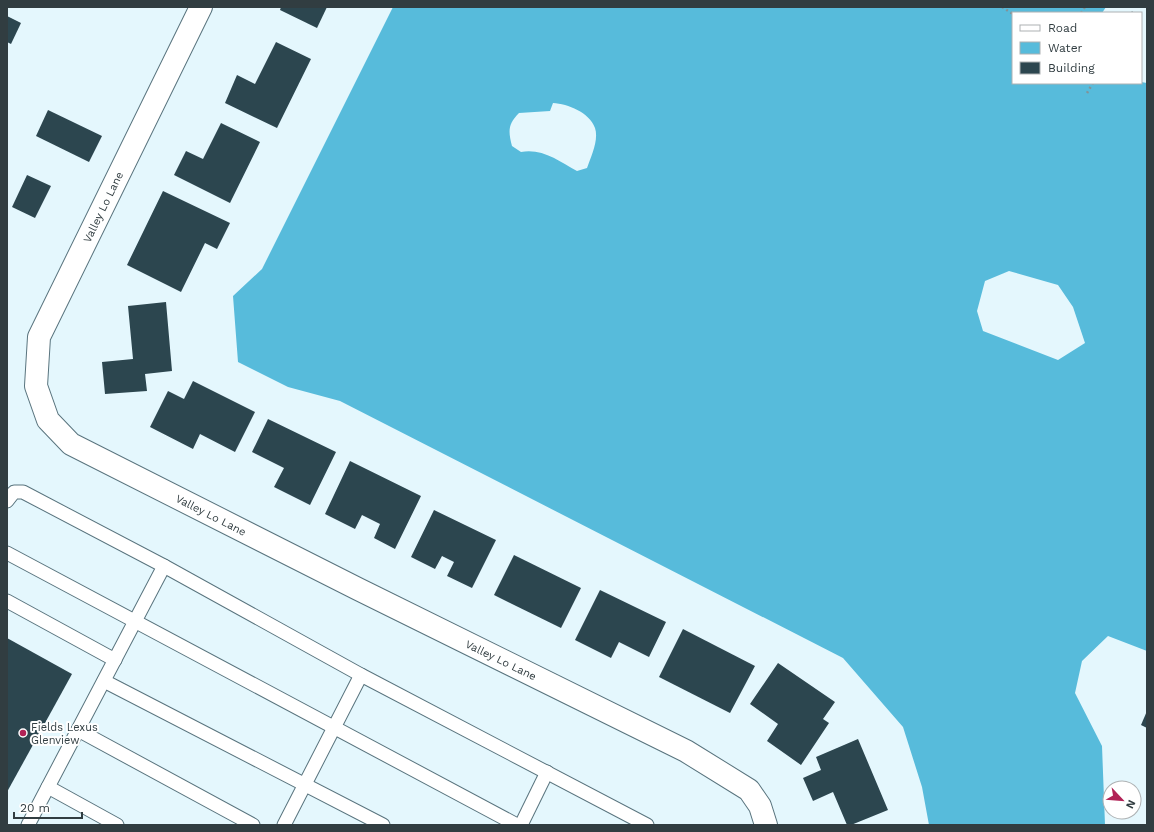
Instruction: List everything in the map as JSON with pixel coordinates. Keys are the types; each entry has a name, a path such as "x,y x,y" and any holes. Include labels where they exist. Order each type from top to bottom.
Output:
{"street":[{"name":"Valley Lo Lane","path":"201,7 39,337 36,386 48,420 72,444 358,589 686,751 749,790 760,806 766,825"}],"lane":[{"path":"7,501 14,492 23,492 164,566 361,675 648,825"},
{"path":"7,553 517,825"},
{"path":"28,825 164,566"},
{"path":"7,601 115,660"},
{"path":"284,825 361,675"},
{"path":"104,681 383,825"},
{"path":"78,730 254,825"},
{"path":"521,825 547,772"},
{"path":"48,787 117,825"}],"path":[{"path":"1002,8 1012,13"},
{"path":"1087,93 1092,84"}],"water":[{"path":"393,7 1106,7 1103,12 1012,12 1012,84 1147,83 1147,651 1108,636 1082,661 1075,693 1102,746 1103,780 1102,780 1102,820 1105,820 1105,825 929,825 922,787 903,727 843,658 340,401 288,387 238,362 233,296 262,269","holes":["553,103 565,105 583,113 588,117 592,122 596,133 594,148 587,168 577,171 550,156 529,151 521,152 512,146 510,136 511,124 519,113 550,111","1009,271 1058,285 1073,307 1085,343 1058,360 983,331 977,311 985,281"]}],"building":[{"path":"281,7 327,7 317,28 280,10"},
{"path":"7,16 21,23 11,44 7,42"},
{"path":"276,42 311,59 277,128 225,103 237,75 255,84"},
{"path":"48,110 102,136 89,162 36,136"},
{"path":"221,123 260,142 230,203 174,175 186,151 203,159"},
{"path":"27,175 51,186 35,218 12,207"},
{"path":"163,191 230,223 217,249 205,243 181,292 127,265"},
{"path":"166,302 172,371 145,374 147,391 105,394 102,362 133,359 128,306"},
{"path":"193,381 255,412 235,452 200,434 193,449 150,427 168,391 184,399"},
{"path":"268,419 336,452 310,505 274,487 284,468 252,452"},
{"path":"350,461 421,496 395,549 374,538 380,524 362,515 355,529 325,514"},
{"path":"434,510 496,540 472,588 447,576 454,562 442,556 435,569 411,557"},
{"path":"514,555 581,588 561,628 494,595"},
{"path":"600,590 666,622 649,657 619,642 611,658 575,640"},
{"path":"683,629 755,666 730,713 659,677"},
{"name":"Fields Lexus Glenview","path":"7,638 72,674 7,792"},
{"path":"778,663 835,702 823,719 829,723 801,765 767,741 778,724 750,704"},
{"path":"1147,711 1147,728 1141,725"},
{"path":"858,739 888,810 851,825 847,825 833,792 813,801 803,778 821,770 816,757"}],"place":[{"name":"Fields Lexus Glenview","path":"23,733"}]}
